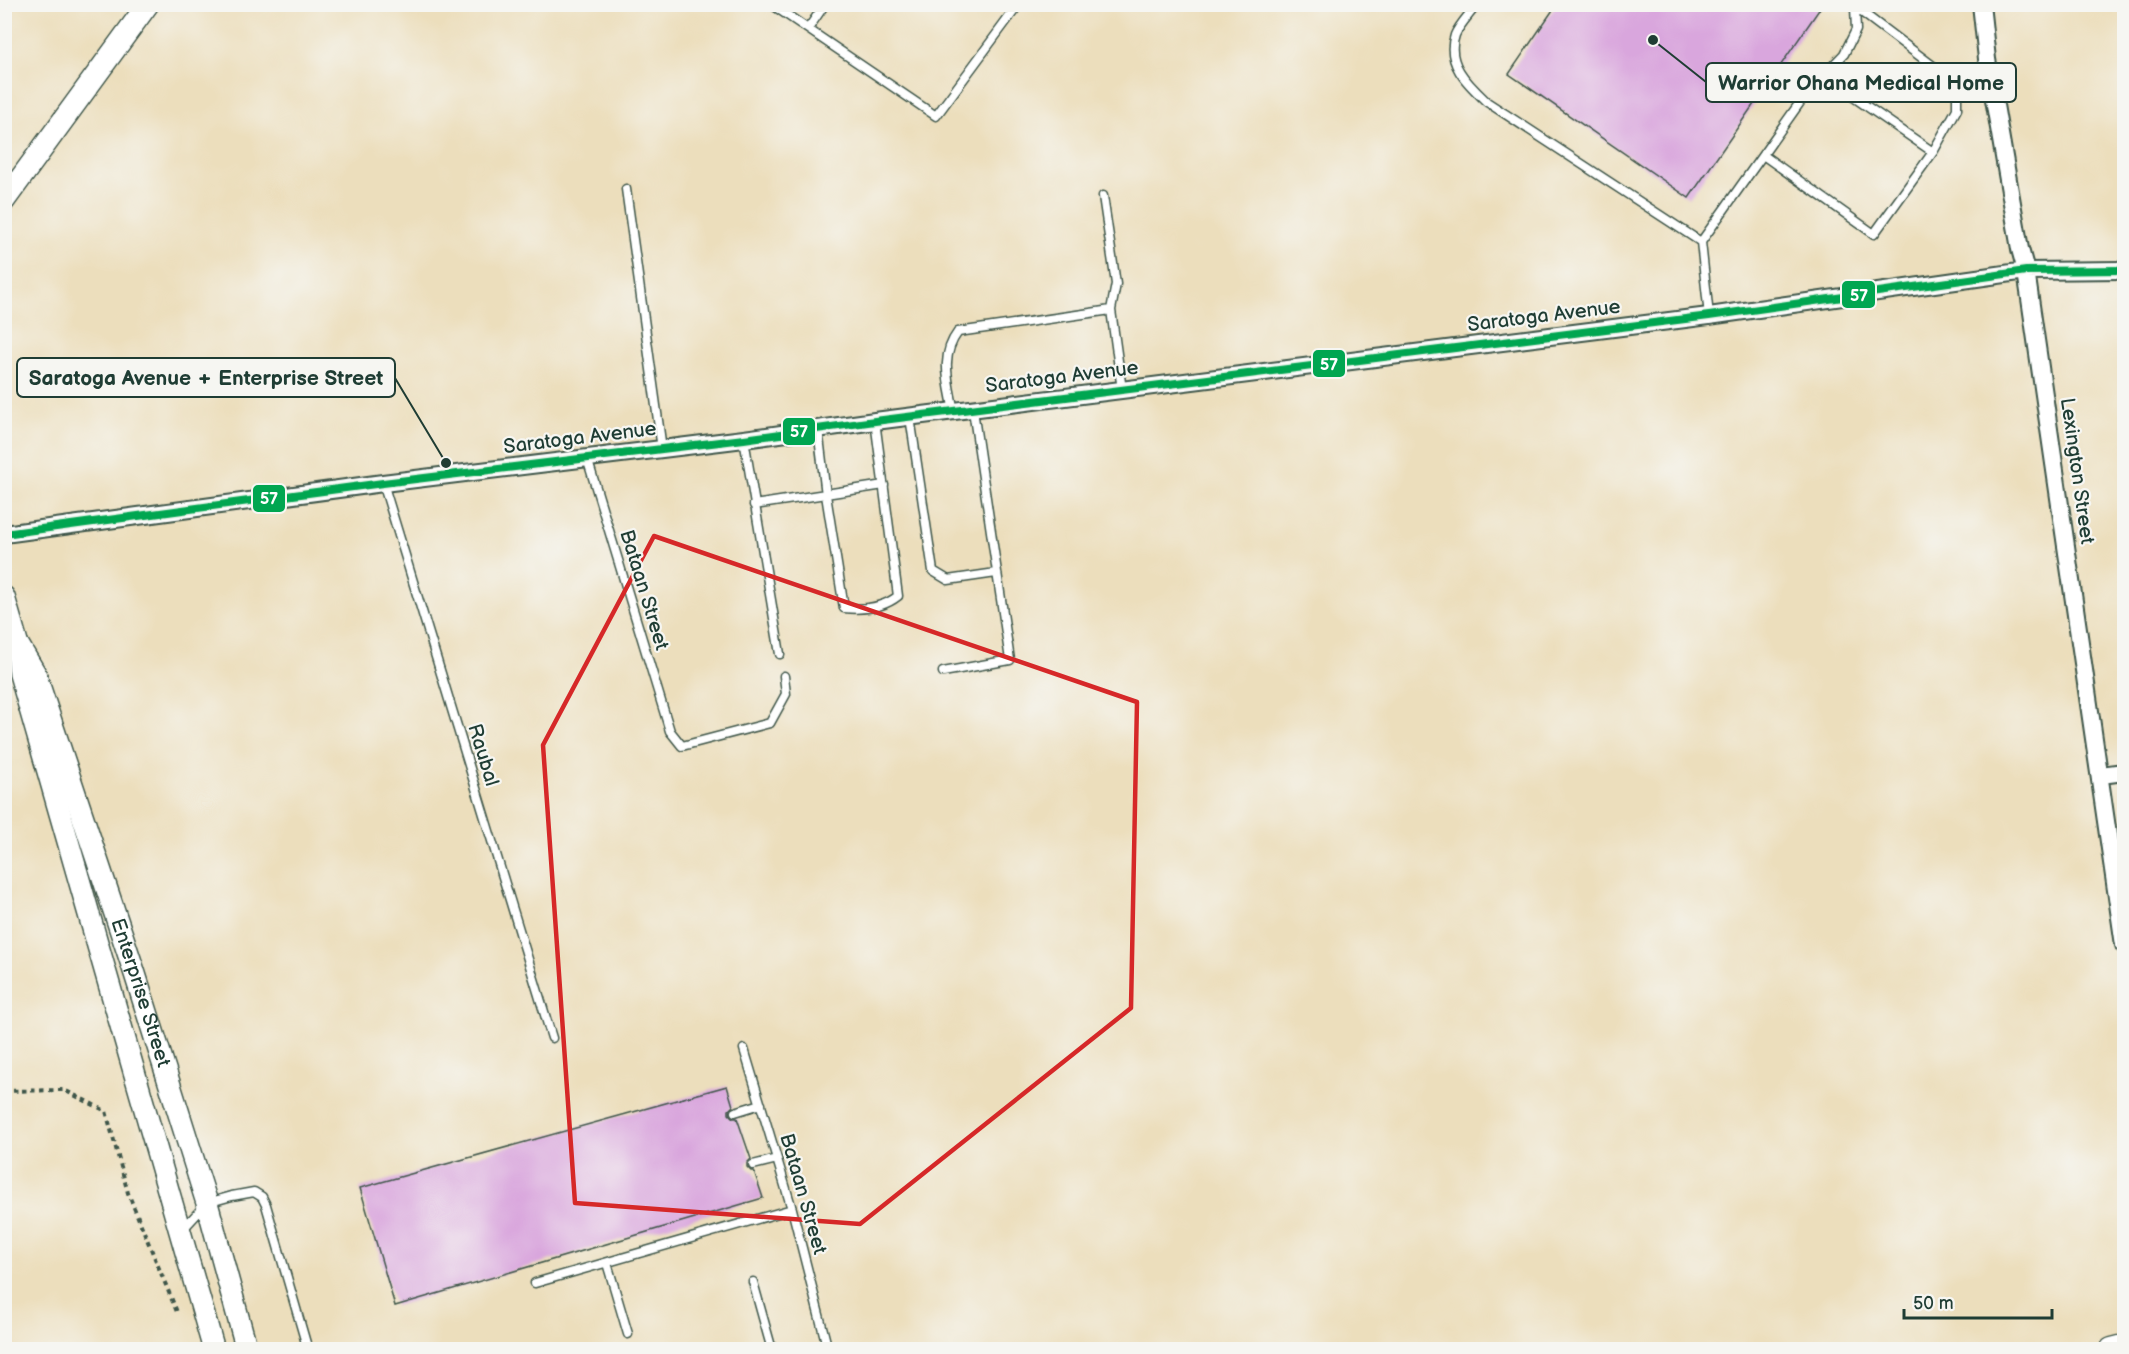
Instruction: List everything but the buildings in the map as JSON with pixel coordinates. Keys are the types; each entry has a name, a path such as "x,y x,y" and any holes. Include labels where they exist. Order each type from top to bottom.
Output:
{"main road":[{"path":"2112,1350 2124,1347"}],"street":[{"path":"7,192 148,4"},
{"name":"Lexington Street","path":"1980,4 1987,59 2025,271 2101,775 2124,945"},
{"name":"Saratoga Avenue","path":"4,534 382,483 662,450 1709,316 2025,271 2124,270"},
{"name":"Enterprise Street","path":"4,597 17,642 20,674 214,1350"},
{"name":"Enterprise Street","path":"17,642 35,673 135,974 207,1203 247,1350"},
{"path":"2101,775 2124,771"}],"lane":[{"path":"771,4 936,116 1020,4"},
{"path":"808,29 825,4"},
{"path":"1477,4 1455,34 1452,53 1463,79 1488,102 1701,243"},
{"path":"1763,155 1874,234 1933,152 1957,110 1957,92 1933,66 1853,5"},
{"path":"1709,316 1701,243 1808,91 1844,54 1856,30 1853,5"},
{"path":"1823,76 1933,152"},
{"path":"627,189 662,450"},
{"path":"1102,196 1116,284 1111,310 1122,391"},
{"path":"954,412 945,362 952,341 958,332 1111,310"},
{"path":"943,672 1010,660 973,410"},
{"path":"910,417 933,572 948,580 996,573"},
{"path":"818,429 844,608 860,609 889,603 898,596 875,421"},
{"path":"744,439 780,654"},
{"name":"Bataan Street","path":"587,458 670,731 682,746 770,723 786,694 784,676"},
{"name":"Raubal","path":"382,483 552,1038"},
{"path":"754,505 884,485"},
{"name":"Bataan Street","path":"744,1049 792,1209 828,1350"},
{"path":"735,1112 760,1104"},
{"path":"753,1166 777,1159"},
{"path":"180,1231 207,1203 249,1192 258,1194 265,1201 308,1350"},
{"path":"535,1283 792,1209"},
{"path":"607,1263 628,1334"},
{"path":"753,1282 772,1350"}],"path":[{"path":"4,1091 64,1090 106,1111 128,1193 177,1312"}],"highlighted area":[{"path":"654,536 1137,702 1131,1008 860,1224 575,1203 543,745"}],"transit line":[{"name":"57","path":"4,534 383,483 1709,316 2026,271 2124,270"}],"place":[{"name":"Warrior Ohana Medical Home","path":"1653,40"},
{"name":"Saratoga Avenue + Enterprise Street","path":"446,463"}]}
